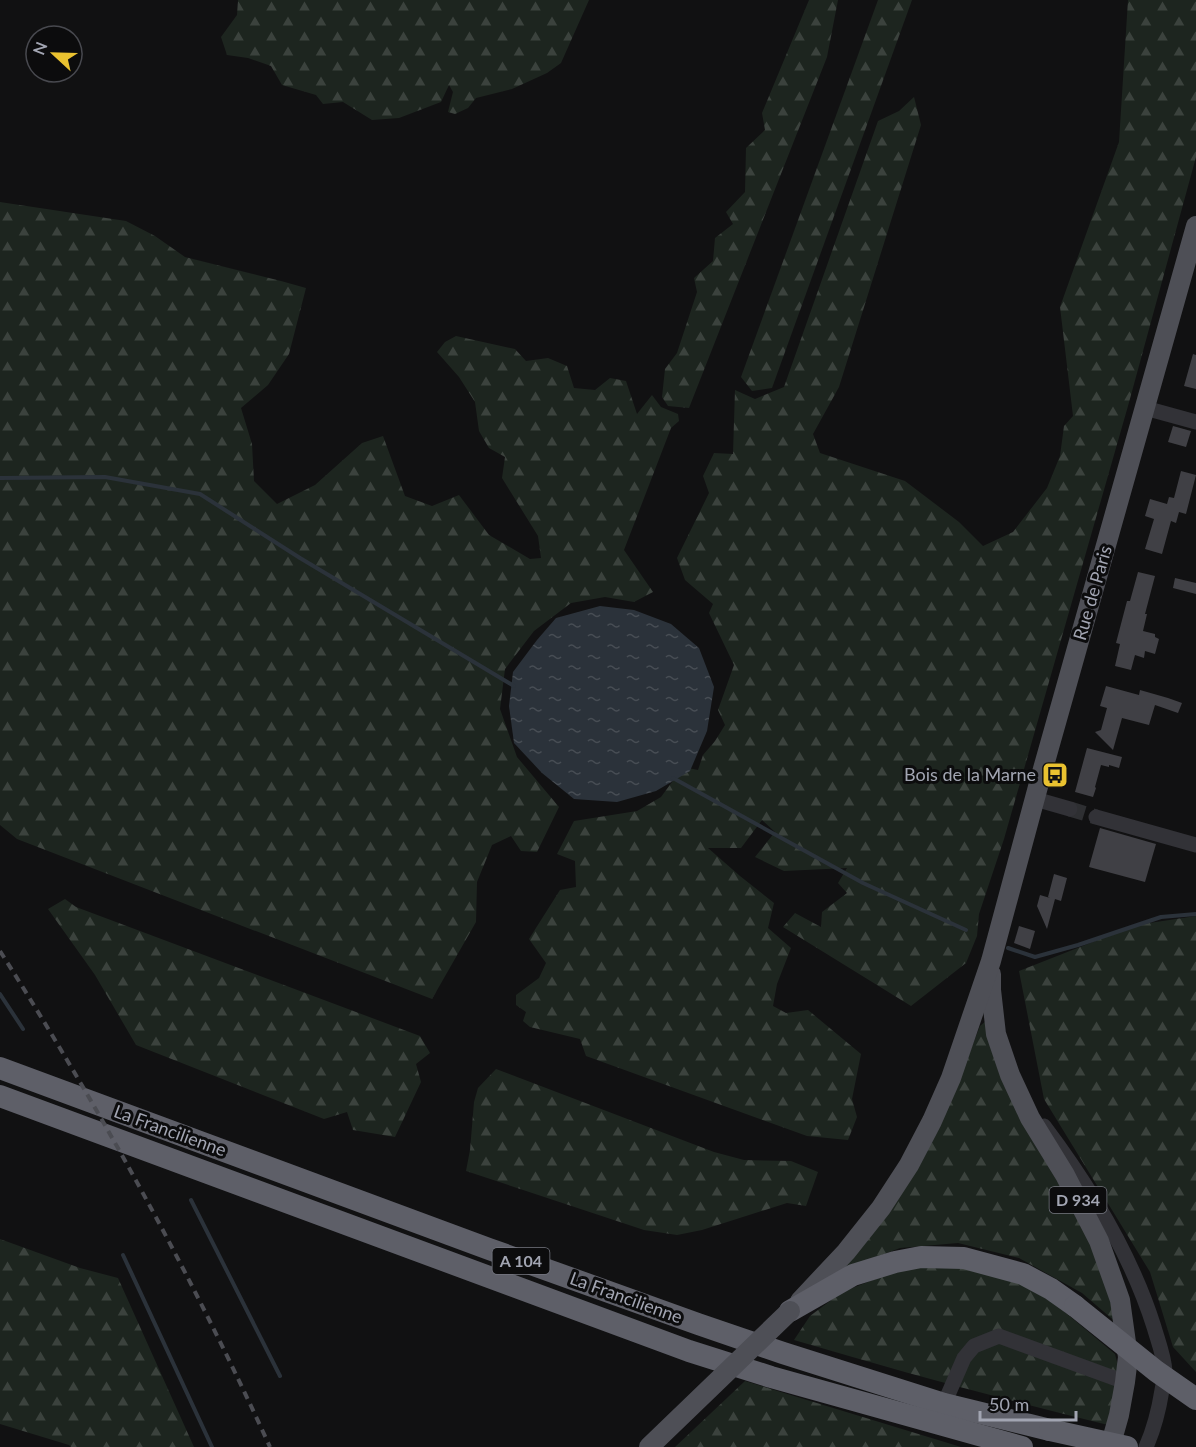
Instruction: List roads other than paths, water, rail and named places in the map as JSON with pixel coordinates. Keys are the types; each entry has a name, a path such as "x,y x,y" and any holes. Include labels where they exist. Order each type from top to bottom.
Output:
{"highway":[{"name":"La Francilienne","path":"0,1068 698,1324 944,1404 1127,1447"},
{"name":"La Francilienne","path":"0,1096 689,1351 771,1377 1022,1447"},
{"path":"790,1311 853,1275 895,1262 921,1257 964,1258 1023,1274 1051,1289 1156,1371 1196,1399"}],"main road":[{"name":"Rue de Paris","path":"991,961 1196,226"},
{"name":"D 934","path":"991,961 991,990 996,1034 1010,1075 1030,1118 1065,1175 1099,1241 1120,1300 1128,1357 1119,1415 1110,1447"},
{"path":"649,1447 790,1311 846,1252 881,1208 909,1165 932,1121 951,1078 991,961"}],"street":[{"path":"1145,408 1196,422"},
{"path":"1035,800 1070,809"},
{"path":"1096,817 1196,845"},
{"path":"1024,1105 1042,1123 1097,1203 1146,1302 1162,1353 1165,1373 1159,1408 1146,1447"},
{"path":"944,1404 964,1358 974,1346 999,1336 1125,1382"}],"water":[{"path":"600,606 634,610 671,624 699,648 714,687 707,731 690,771 656,791 617,802 574,799 542,773 514,743 509,706 513,672 556,618"}],"waterway":[{"path":"0,478 105,477 200,494 300,558 514,686"},
{"path":"673,778 863,883 966,930"},
{"path":"1008,948 1035,957 1161,917 1196,914"},
{"path":"0,994 23,1029"},
{"path":"191,1200 280,1376"},
{"path":"123,1255 212,1447"}],"tunnel":[{"path":"1070,809 1096,817"}],"railway":[{"path":"0,951 74,1072 144,1194 209,1320 270,1447"}],"place":[{"name":"Bois de la Marne","path":"1055,775"}]}
